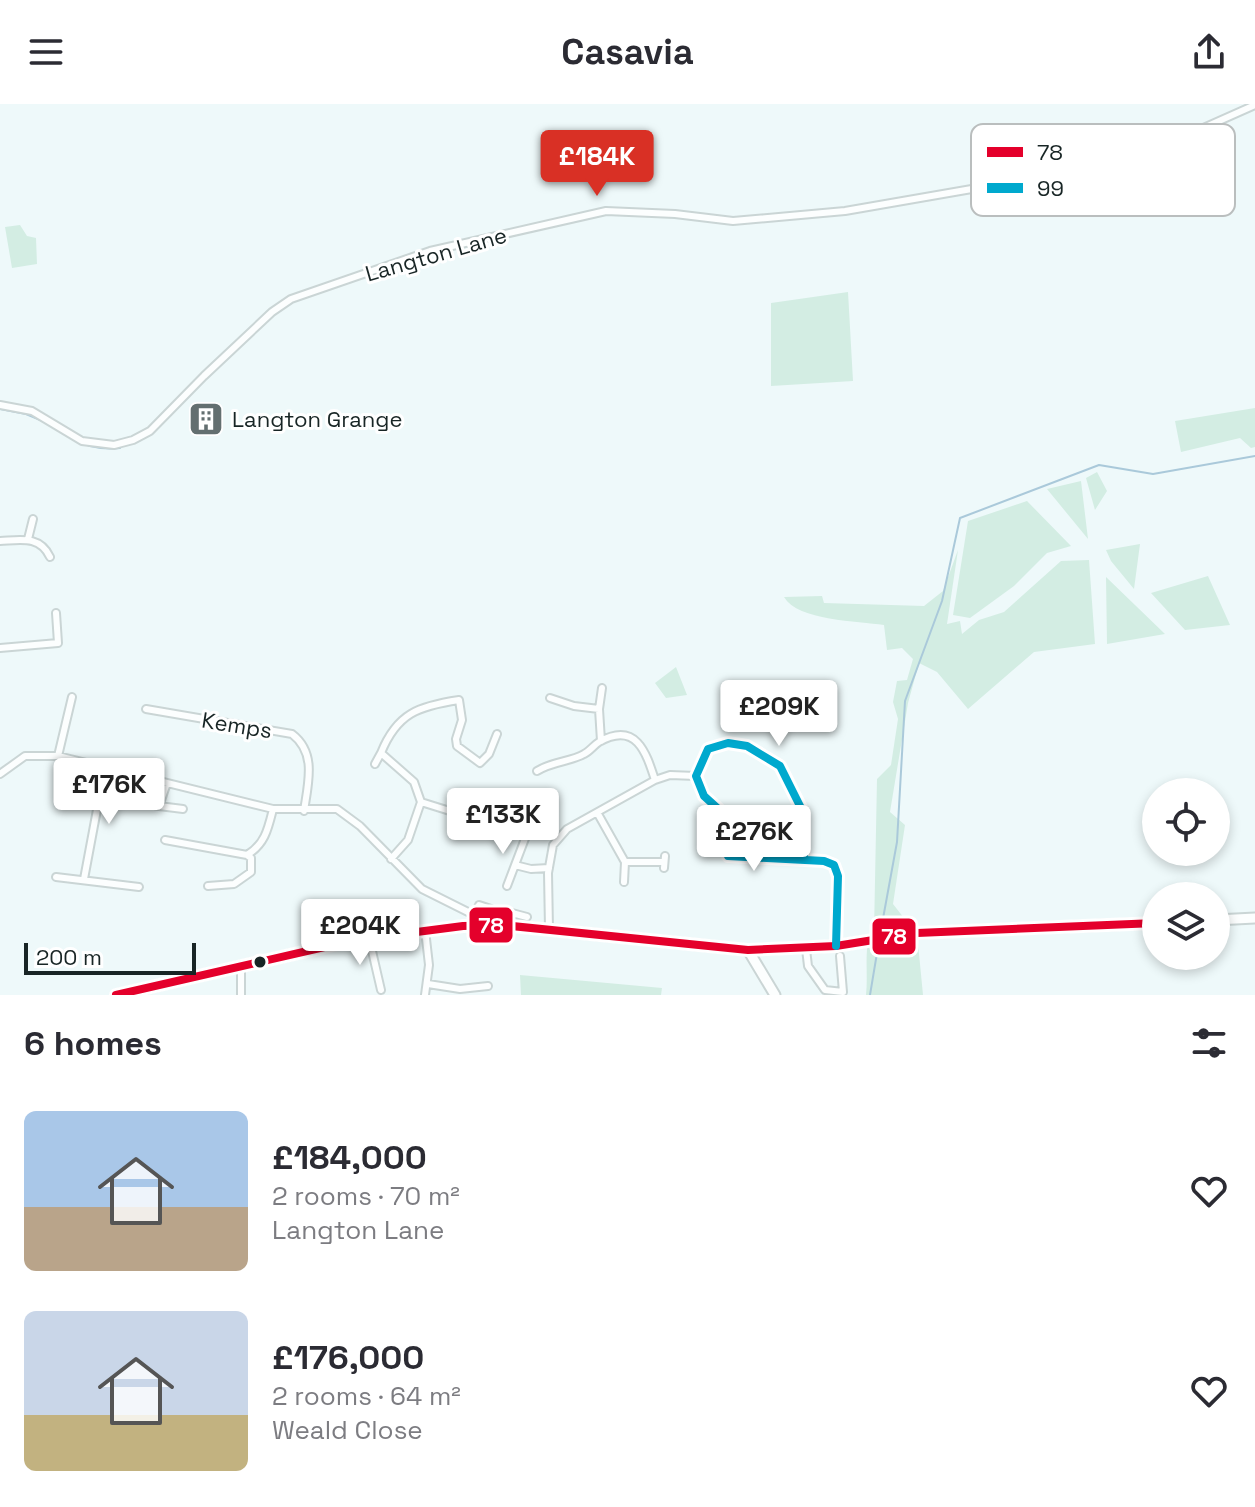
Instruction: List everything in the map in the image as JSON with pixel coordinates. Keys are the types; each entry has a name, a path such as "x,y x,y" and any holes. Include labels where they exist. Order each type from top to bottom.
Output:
{"street":[{"name":"Langton Lane","path":"1212,124 1255,105"},
{"name":"Langton Lane","path":"0,405 32,411 82,441 114,445 150,431 272,312 291,299 430,251 606,211 675,214 733,221 845,211 971,189"},
{"path":"28,539 33,519"},
{"path":"0,541 28,539 41,544 50,557"},
{"path":"0,648 58,643 56,613"},
{"path":"601,741 599,709 602,688"},
{"path":"58,756 72,697"},
{"path":"550,698 574,706 599,709"},
{"path":"375,764 392,731 415,710 426,705 462,700 457,746 480,763 485,773"},
{"name":"Kemps","path":"146,709 292,734 304,743 308,758 304,811"},
{"path":"636,739 639,729"},
{"path":"480,763 487,758 495,735"},
{"path":"537,771 550,763 582,755 601,741 625,736 636,739 643,747 655,780"},
{"path":"804,860 804,814 780,766 747,746 728,743 708,749 696,776 704,796 725,815 728,856 804,860 824,861 834,865 838,876 838,951 843,993 825,990 808,966 806,949"},
{"path":"381,753 414,782 421,802 408,840 391,859"},
{"path":"0,774 25,756 58,756 273,809 337,809 360,826 422,889 493,924"},
{"path":"84,879 105,767"},
{"path":"549,929 549,868 553,845 567,829 655,780 670,775 696,776"},
{"path":"159,806 167,783"},
{"path":"136,801 183,809"},
{"path":"421,802 453,812"},
{"path":"247,855 257,848 267,834 273,809"},
{"path":"598,814 625,862 624,882"},
{"path":"507,886 526,836"},
{"path":"165,840 251,858 251,872 234,884 208,886"},
{"path":"625,862 664,862"},
{"path":"515,865 531,869 549,868"},
{"path":"56,877 139,887"},
{"path":"475,915 479,905 491,909"},
{"path":"510,925 512,913 527,917"},
{"path":"1230,919 1255,918"},
{"path":"116,995 369,938 493,924 748,950 838,951 917,933 1142,924"},
{"path":"425,930 428,984 425,995"},
{"path":"369,938 381,990"},
{"path":"748,950 775,995"},
{"path":"241,965 241,995"},
{"path":"428,984 460,989 488,986"}],"green space":[{"path":"20,225 27,236 36,238 37,264 12,268 5,227"},
{"path":"848,292 853,381 771,386 771,303"},
{"path":"1255,408 1255,447 1251,448 1240,438 1181,452 1175,421"},
{"path":"1097,472 1107,491 1095,510 1086,478"},
{"path":"1081,481 1088,539 1047,489"},
{"path":"1027,501 1071,546 1047,553 1014,586 970,618 953,615 968,521"},
{"path":"1140,544 1134,589 1106,550"},
{"path":"958,550 947,624 960,621 962,634 979,620 1004,612 1061,561 1089,560 1095,644 1034,652 968,709 937,672 919,663 908,703 890,812 905,825 893,904 911,927 874,932 877,779 891,765 898,719 893,702 897,681 907,680 913,659 902,648 887,650 884,625 815,615 791,605 784,597 822,596 824,603 924,606 943,591"},
{"path":"1208,576 1230,625 1185,630 1151,593"},
{"path":"1106,577 1165,634 1107,644"},
{"path":"676,667 687,695 666,698 655,683"},
{"path":"788,698 788,717 769,717 761,709 760,699"},
{"path":"917,933 923,995 866,995 868,941"},
{"path":"520,975 662,988 661,995 521,995"}],"waterway":[{"path":"0,409 26,414 45,422"},
{"path":"71,438 94,447 120,448"},
{"path":"880,935 897,842 905,701 942,601 960,518 1099,465 1153,474 1255,456"},
{"path":"870,995 879,941"}],"transit line":[{"name":"99","path":"804,860 804,814 780,766 747,746 728,743 708,749 696,776 704,796 725,815 728,856 824,861 834,865 838,876 836,946"},
{"name":"78","path":"116,995 355,940 463,926 502,925 748,950 836,946 917,933 1142,924"}],"place":[{"name":"Langton Grange","path":"206,419"}]}
